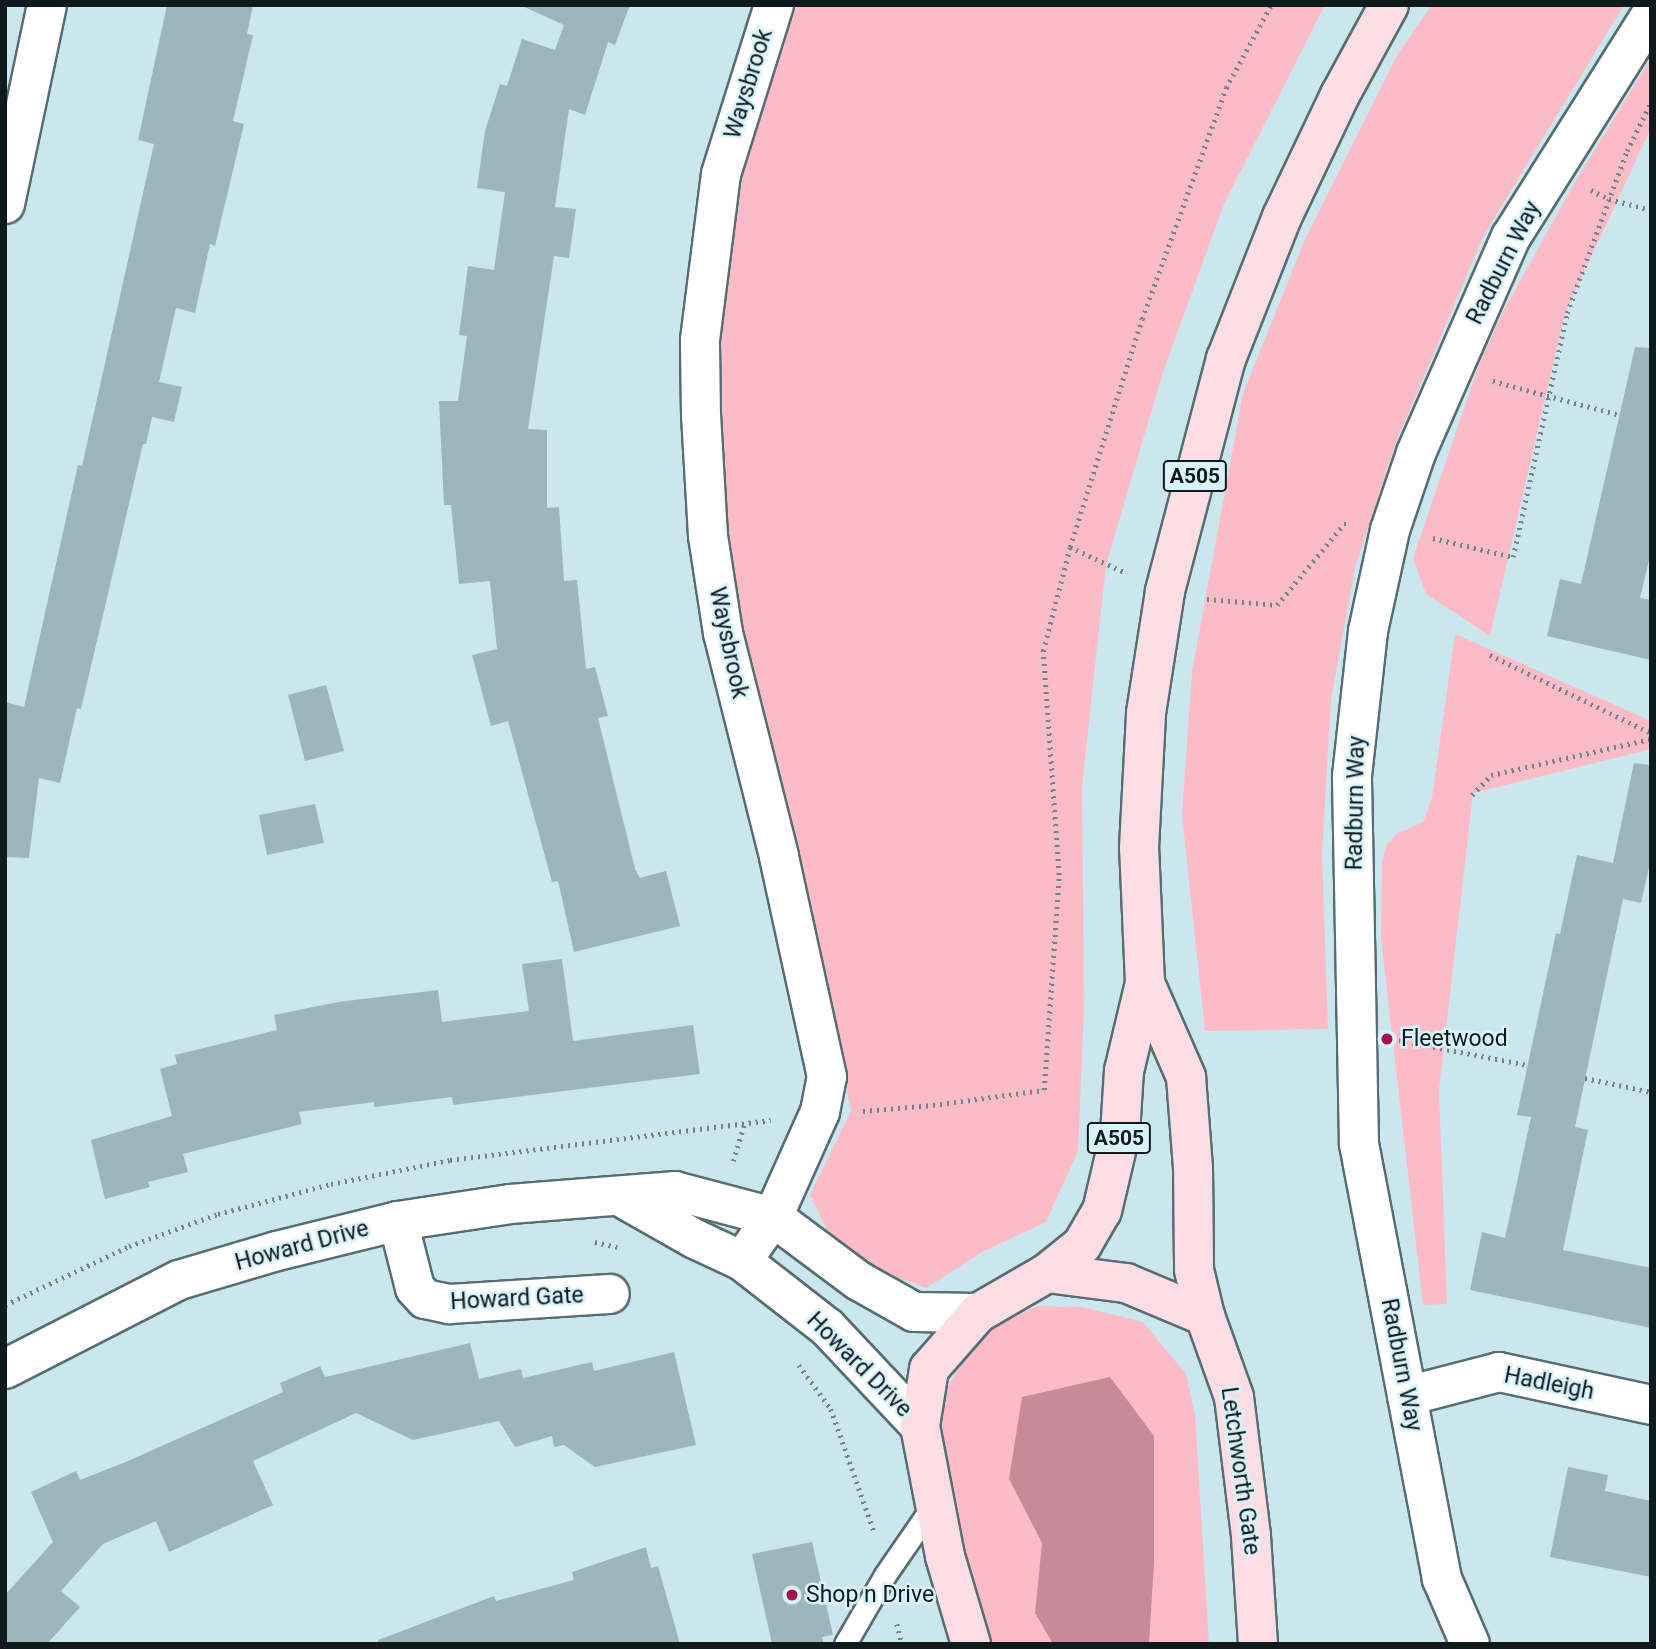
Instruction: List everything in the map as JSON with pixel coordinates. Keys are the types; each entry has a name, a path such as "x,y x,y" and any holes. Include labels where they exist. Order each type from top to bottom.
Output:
{"main road":[{"name":"A505","path":"1047,1273 1082,1245 1102,1211 1120,1134 1124,1071 1145,983 1139,848 1146,713 1165,591 1226,359 1282,217 1340,95 1390,5"},
{"name":"A505","path":"1145,983 1186,1077 1193,1168 1194,1270 1205,1316"},
{"path":"971,1644 945,1556 920,1426 929,1369 978,1312 1047,1273 1126,1283 1205,1316"},
{"name":"Letchworth Gate","path":"1205,1316 1234,1397 1251,1536 1258,1644"}],"street":[{"path":"5,204 47,5"},
{"name":"Waysbrook","path":"742,1261 773,1217 820,1112 827,1077 779,856 723,633 708,536 700,340 721,174 774,5"},
{"name":"Radburn Way","path":"1470,1644 1443,1579 1359,1144 1352,776 1368,631 1390,530 1416,453 1511,237 1651,15"},
{"name":"Howard Drive","path":"7,1365 179,1280 398,1221 510,1204 674,1191 773,1217 859,1281 914,1312 978,1312"},
{"name":"Howard Drive","path":"619,1196 742,1261 828,1328 920,1426"},
{"name":"Howard Gate","path":"398,1221 415,1288 425,1299 449,1304 610,1294"},
{"name":"Hadleigh","path":"1407,1396 1499,1372 1651,1405"}],"lane":[{"path":"845,1644 885,1575 935,1504"}],"path":[{"path":"1553,170 1609,199 1651,210"},
{"path":"1451,372 1549,394 1620,415"},
{"path":"1490,654 1651,736"},
{"path":"1472,795 1491,775 1651,736"},
{"path":"1357,1035 1420,1043 1528,1065"},
{"path":"1585,1078 1651,1092"},
{"path":"586,1240 625,1249"},
{"path":"794,1357 831,1409 873,1528 902,1644"}],"shaded area":[{"path":"795,5 1325,5 1224,204 1163,372 1106,565 1082,786 1084,1008 1078,1151 1046,1222 982,1252 926,1288 879,1271 827,1230 810,1195 851,1111 836,1033 729,569 717,411 725,287 746,157 778,48"},
{"path":"1432,5 1624,5 1484,235 1396,442 1355,568 1331,699 1322,854 1328,1029 1205,1031 1182,815 1192,672 1243,393 1306,237 1397,55"},
{"path":"1651,58 1651,128 1565,313 1490,636 1426,594 1413,558 1481,359 1505,308 1575,182"},
{"path":"1455,634 1651,721 1651,749 1473,793 1439,1090 1447,1304 1423,1305 1381,938 1382,863 1386,845 1397,834 1423,822 1432,798"},
{"path":"1036,1306 1082,1307 1143,1322 1186,1374 1195,1415 1209,1644 1149,1644 1154,1564 1009,1479 1042,1543 1035,1613 1053,1644 984,1644 936,1446 947,1388 979,1336"},
{"path":"1110,1377 1154,1436 1154,1564 1149,1644 1053,1644 1035,1613 1042,1543 1009,1479 1022,1397"}],"building":[{"path":"167,5 253,5 247,34 253,35 233,121 244,124 215,246 210,244 195,313 176,308 159,382 182,387 174,422 152,417 146,444 143,444 81,709 77,708 60,783 39,778 29,858 5,857 5,702 24,707 78,465 82,466 154,144 138,140"},
{"path":"520,5 630,5 615,45 608,42 585,115 569,109 555,207 576,209 569,258 554,256 528,429 547,430 547,508 559,507 564,581 577,580 586,669 595,667 608,716 598,718 635,869 640,878 666,871 680,926 574,952 558,881 552,882 508,721 491,726 472,655 497,649 490,581 459,584 451,505 444,505 439,401 458,401 467,336 459,335 468,266 494,270 505,192 477,188 485,131 500,84 507,86 522,39 555,50 564,25"},
{"path":"1635,347 1651,348 1651,552 1640,598 1651,600 1651,660 1547,636 1560,579 1581,584"},
{"path":"326,685 344,751 305,761 288,695"},
{"path":"1634,763 1651,765 1651,858 1641,903 1623,899 1575,1127 1588,1130 1563,1250 1651,1268 1651,1328 1470,1290 1482,1232 1505,1238 1531,1117 1517,1115 1556,933 1560,934 1577,855 1613,863"},
{"path":"315,804 324,843 267,855 259,815"},
{"path":"562,959 573,1041 693,1025 700,1074 453,1105 452,1097 374,1107 374,1102 299,1112 302,1124 183,1154 188,1172 148,1182 150,1187 105,1199 91,1140 172,1116 160,1069 177,1064 175,1055 277,1030 274,1015 338,1002 438,990 442,1022 529,1011 522,964"},
{"path":"470,1343 479,1379 521,1369 523,1378 592,1362 594,1371 674,1352 696,1445 595,1467 564,1445 554,1447 552,1436 515,1447 499,1421 413,1440 356,1413 253,1461 273,1505 169,1552 156,1521 103,1544 61,1591 80,1607 47,1644 5,1644 5,1595 53,1542 31,1492 76,1471 80,1480 128,1461 283,1392 280,1383 320,1366 325,1377"},
{"path":"1568,1467 1608,1475 1605,1491 1651,1501 1651,1577 1550,1557"},
{"name":"Shop n Drive","path":"812,1542 833,1635 822,1637 824,1644 772,1644 752,1554"},
{"path":"646,1547 651,1568 658,1566 680,1644 379,1644 378,1640 494,1596 496,1601 574,1580 572,1572"}],"place":[{"name":"Fleetwood","path":"1387,1039"},
{"name":"Shop n Drive","path":"792,1595"}]}
